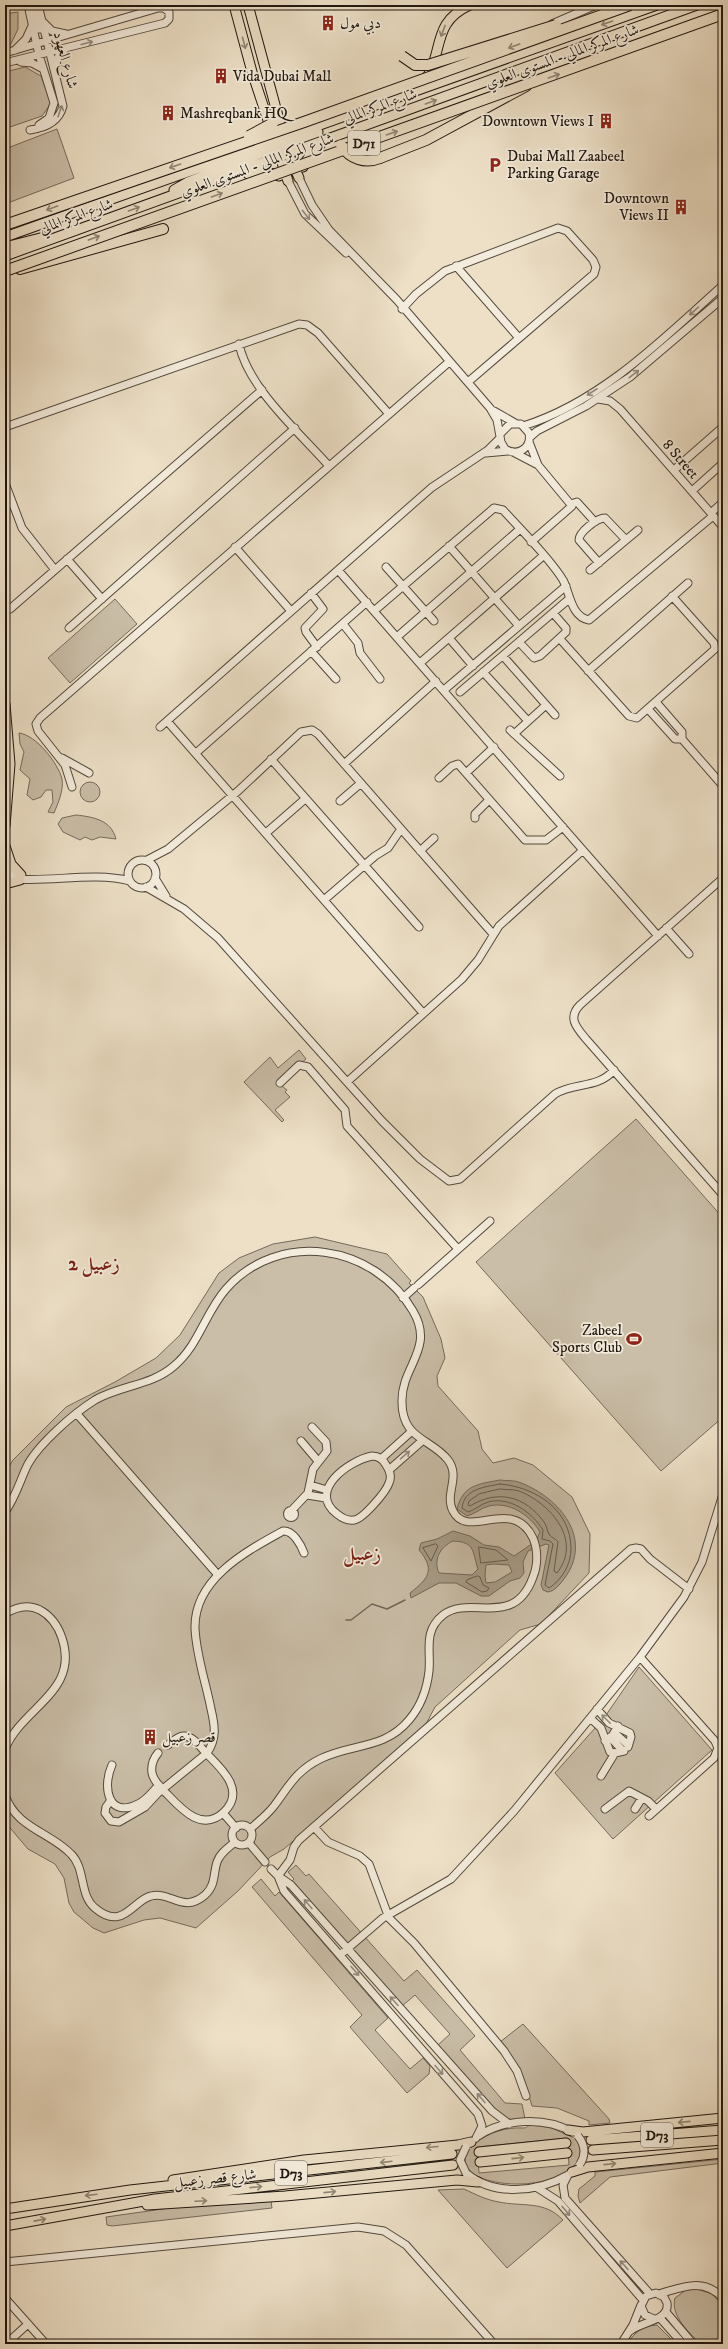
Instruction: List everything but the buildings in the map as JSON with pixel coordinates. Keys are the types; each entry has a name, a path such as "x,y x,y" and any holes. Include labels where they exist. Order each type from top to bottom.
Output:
{"highway":[{"name":"شارع المركز المالي - المستوى العلوي","path":"5,225 242,148 630,5"},
{"name":"شارع المركز المالي - المستوى العلوي","path":"5,271 723,14"},
{"path":"402,56 415,65 428,65 559,24 591,19"},
{"path":"341,145 349,154 356,158 376,160 426,140 480,110 517,93 527,85"},
{"path":"242,148 252,134 273,123"},
{"path":"5,271 35,266 163,229"}],"main road":[{"path":"234,5 275,143 285,152 299,178"},
{"path":"248,5 277,108 275,143"},
{"path":"414,92 430,72 445,24 457,12 470,5"},
{"name":"شارع المركز المالي","path":"5,237 242,148 275,143 320,125 657,5"},
{"path":"657,19 682,5"},
{"name":"شارع المركز المالي","path":"5,256 219,178 285,152 301,149 327,140 697,5"},
{"path":"219,178 233,179 262,170 288,181 285,152 296,140 390,105 402,96"},
{"path":"277,108 286,120 292,124 320,125"},
{"path":"242,148 263,135 266,114"},
{"path":"296,140 296,146 301,149"},
{"path":"299,178 311,153 327,140"},
{"path":"162,199 188,182 275,143"},
{"path":"5,247 92,225"},
{"path":"5,704 10,764 5,826"},
{"path":"5,846 11,864 21,877 5,884"},
{"path":"568,2130 583,2132 723,2118"},
{"name":"D73","path":"591,2140 723,2130"},
{"name":"D73","path":"592,2150 723,2140"},
{"path":"130,2190 148,2184 304,2160 458,2145 471,2142"},
{"path":"479,2152 566,2142"},
{"path":"480,2162 567,2153"},
{"path":"570,2173 588,2167 723,2153"},
{"name":"شارع قصر زعبيل","path":"5,2209 130,2190 452,2154"},
{"name":"شارع قصر زعبيل","path":"5,2226 163,2198 453,2165"},
{"path":"134,2203 151,2205 253,2199 457,2180 478,2182"}],"street":[{"name":"شارع العهود","path":"28,5 43,69 54,98 54,108 46,121 30,130 51,123 61,113 62,99 46,42 38,5"},
{"path":"32,5 39,29 43,28"},
{"path":"476,69 453,71 448,66 447,58 457,51 556,23 596,5"},
{"path":"5,53 13,51 38,50 49,52 165,23 169,15 167,10 158,8 46,42 38,50 15,61 5,63"},
{"path":"41,19 52,31 72,34"},
{"path":"13,51 26,40 32,24"},
{"path":"54,70 58,57 66,48"},
{"path":"5,59 38,50"},
{"path":"15,61 32,63 43,69"},
{"path":"299,178 312,205 329,230 396,299 401,307"},
{"path":"288,181 295,200 309,220 401,307 490,408 497,420 502,446 538,466 571,504"},
{"path":"401,307 436,277 456,266 553,232 569,234 590,257 592,269 586,280 468,382"},
{"path":"456,266 519,338"},
{"path":"490,408 523,426 555,413 609,380 654,346 723,285"},
{"path":"484,453 523,450 529,440 618,386 660,353 723,299"},
{"path":"5,427 292,325 307,325 318,334 389,414"},
{"path":"239,344 245,365 262,390 329,466"},
{"path":"72,787 69,776 59,756 38,731 36,724 40,718 449,362"},
{"path":"618,386 614,398 620,409"},
{"path":"10,609 262,390"},
{"path":"598,399 610,401 620,409"},
{"name":"8 Street","path":"620,409 723,527"},
{"path":"160,727 431,488 484,453 501,436 506,426 515,423"},
{"path":"523,426 538,466"},
{"path":"69,628 295,428"},
{"path":"674,470 723,428"},
{"path":"692,491 723,463"},
{"path":"5,483 22,528 55,570"},
{"path":"531,542 570,508 571,504 577,502 595,522"},
{"path":"374,611 494,508 503,510 520,529 566,586 569,600 583,618 591,619 712,514 723,502"},
{"path":"599,563 579,538 595,522 600,518 607,519 626,540"},
{"path":"397,637 520,529"},
{"path":"590,570 638,530"},
{"path":"449,546 519,626"},
{"path":"235,548 291,611"},
{"path":"420,663 543,556"},
{"path":"67,560 102,599"},
{"path":"386,567 434,621"},
{"path":"338,570 658,936"},
{"path":"588,671 688,583"},
{"path":"444,690 566,586"},
{"path":"311,593 323,609 306,628 306,632 314,649 336,679"},
{"path":"560,639 631,718 637,718 715,649 714,643 672,596"},
{"path":"460,692 569,600"},
{"path":"196,753 367,602"},
{"path":"519,642 536,658 560,639 566,632 566,628 553,613"},
{"path":"342,624 358,644 360,653 380,679"},
{"path":"449,638 473,666"},
{"path":"503,656 555,716"},
{"path":"483,672 528,721"},
{"path":"344,764 436,681"},
{"path":"656,702 682,732 682,739 723,786"},
{"path":"546,705 528,721 512,732 560,776"},
{"path":"648,709 675,739 682,739"},
{"path":"167,721 423,1013"},
{"path":"111,878 129,870 136,861 147,860 168,849 302,732 308,729 316,731 493,934"},
{"path":"466,773 494,747"},
{"path":"59,756 89,773"},
{"path":"272,759 305,799 419,927"},
{"path":"439,778 458,764 525,840 546,840 563,827"},
{"path":"340,801 361,783"},
{"path":"266,833 305,799"},
{"path":"474,818 475,814 489,800"},
{"path":"324,900 365,865 388,848 402,829"},
{"path":"420,851 434,838"},
{"path":"146,887 156,875 168,849"},
{"path":"347,1082 468,973 493,934 583,850"},
{"path":"147,860 154,866 161,891 168,899"},
{"path":"129,870 130,881"},
{"path":"5,872 33,879 111,878 130,881 138,887 146,887 192,914 218,938 347,1082 411,1150 447,1180 454,1182 460,1179 555,1094 566,1089 602,1081 614,1070"},
{"path":"5,878 21,877"},
{"path":"723,878 580,1005 574,1014 573,1020 577,1029 723,1195"},
{"path":"666,928 689,954"},
{"path":"280,1082 299,1065 308,1067 346,1112 347,1126 458,1250"},
{"path":"403,1298 490,1221"},
{"path":"5,1512 13,1501 34,1456 77,1414 98,1399 149,1382 171,1369 184,1357 196,1341 211,1310 226,1289 245,1272 272,1258 308,1250 342,1255 374,1270 403,1298 415,1316 420,1337 418,1354 405,1381 402,1396 403,1412 412,1431 422,1441 443,1454 452,1466 454,1481 450,1503 458,1518 470,1522 507,1518 522,1524 529,1531 534,1542 537,1554 536,1568 531,1582 523,1594 507,1605 488,1609 456,1608 441,1617 433,1626 429,1637 430,1665 425,1691 417,1710 408,1722 396,1732 379,1742 328,1755 307,1767 288,1784 270,1811 250,1829"},
{"path":"77,1414 218,1575"},
{"path":"127,1808 142,1802 207,1753 214,1741 215,1727 195,1624 203,1595 218,1575 247,1552 286,1530 291,1514 307,1495 311,1474 318,1462 326,1454 327,1445 312,1428"},
{"path":"381,1459 412,1431"},
{"path":"301,1441 318,1462"},
{"path":"389,1470 422,1441"},
{"path":"368,1457 381,1459 389,1470 390,1479 387,1488 365,1514 358,1519 350,1520 340,1516 330,1507 326,1498 327,1490 333,1478 348,1467 368,1457"},
{"path":"310,1485 327,1490"},
{"path":"340,1955 387,1915 456,1874 479,1846 514,1811 640,1657 689,1589 706,1553 723,1494"},
{"path":"307,1495 326,1498"},
{"path":"286,1530 295,1538 304,1553"},
{"path":"278,1876 290,1860 297,1842 631,1549 641,1549 650,1559 689,1589"},
{"path":"5,1614 26,1606 37,1608 46,1614 53,1621 61,1635 65,1656 63,1673 56,1688 19,1726 5,1749"},
{"path":"640,1657 715,1741 718,1748 712,1760 648,1816"},
{"path":"598,1709 612,1734 609,1751 614,1753"},
{"path":"590,1718 601,1728 612,1734 626,1748 614,1753 601,1776"},
{"path":"158,1753 154,1760 152,1771 161,1787 183,1811 193,1818 209,1820 223,1813 232,1797 232,1782 226,1773 193,1739 186,1736 176,1739 168,1745"},
{"path":"112,1765 106,1784 111,1800 118,1805 127,1808 133,1814"},
{"path":"111,1800 105,1811 111,1821 119,1822 145,1807 161,1787"},
{"path":"605,1809 627,1791 642,1798 656,1809"},
{"path":"5,1795 13,1810 26,1824 71,1854 79,1866 88,1899 95,1908 108,1915 125,1914 144,1898 152,1895 183,1903 200,1899 213,1884 219,1858 235,1842"},
{"path":"635,1809 642,1798"},
{"path":"223,1813 236,1828"},
{"path":"243,1825 250,1829 252,1836 249,1843 242,1845 235,1842 232,1835 236,1828 243,1825"},
{"path":"314,1827 332,1844 366,1861 371,1868 387,1915 414,1943 504,2051 517,2071 526,2096"},
{"path":"249,1843 265,1862"},
{"path":"271,1869 291,1885 492,2111 509,2124"},
{"path":"278,1876 284,1891 478,2114 482,2126 460,2160 466,2174 478,2182 503,2189 536,2187 570,2173"},
{"path":"471,2142 495,2128 509,2124 538,2122 568,2130 578,2136 583,2144 584,2152 580,2164 570,2173 563,2185 565,2198 650,2294"},
{"path":"536,2187 558,2201 642,2301 645,2315 657,2319 682,2344"},
{"path":"5,2262 358,2228 371,2228 390,2234 406,2245 494,2344"},
{"path":"621,2344 630,2331 642,2301 650,2294 659,2294 678,2287 699,2285 712,2289 723,2298"},
{"path":"630,2331 638,2325 657,2319 666,2312 667,2303 678,2287"},
{"path":"659,2294 667,2303"},
{"path":"5,2298 46,2344"},
{"path":"666,2312 693,2344"},
{"path":"6,2344 28,2324"}],"shaded area":[{"path":"18,12 18,29 9,48 5,48 5,14"},
{"path":"25,67 41,76 51,103 42,116 10,127 5,112 5,72"},
{"path":"57,129 74,178 5,204 5,149"},
{"path":"115,599 137,624 70,683 48,658"},
{"path":"19,733 26,735 39,744 51,758 60,773 62,788 54,813 48,812 53,802 52,790 46,790 41,797 33,800 27,795 30,779 20,770 24,752 20,744"},
{"path":"86,782 94,782 100,788 100,796 94,802 86,802 80,796 80,788"},
{"path":"76,815 95,818 106,824 114,833 116,839 100,837 92,840 85,837 80,840 63,832 58,824 62,818"},
{"path":"299,1050 306,1059 278,1083 287,1090 285,1092 290,1097 275,1110 284,1120 282,1122 244,1082 270,1057 278,1068"},
{"name":"Zabeel Sports Club","path":"636,1119 723,1218 723,1417 661,1471 476,1262"},
{"path":"315,1237 387,1254 411,1281 409,1283 423,1297 441,1339 445,1358 437,1376 438,1386 478,1431 482,1449 493,1463 514,1458 533,1465 572,1497 590,1534 589,1573 541,1624 520,1630 435,1707 426,1724 284,1849 270,1857 238,1891 196,1928 160,1918 144,1920 104,1933 93,1928 74,1912 69,1903 64,1878 55,1864 28,1849 5,1822 5,1730 7,1727 5,1725 5,1473 13,1460 66,1407 115,1382 156,1358 180,1335 219,1273 239,1258 273,1244"},
{"path":"639,1667 712,1750 613,1839 555,1773 604,1718"},
{"path":"296,1865 306,1876 309,1874 404,1981 417,1970 475,2036 460,2050 505,2103 522,2104 525,2119 513,2121 502,2117 438,2045 450,2034 415,1995 402,2006 291,1882 294,1879 288,1872"},
{"path":"261,1879 275,1896 279,1892 388,2018 375,2030 410,2069 423,2058 430,2066 429,2074 407,2093 350,2027 362,2015 252,1887"},
{"path":"523,2024 609,2119 610,2123 589,2125 589,2121 557,2108 532,2106 523,2076 500,2042"},
{"path":"529,2125 552,2128 576,2139 580,2150 580,2156 577,2162 563,2174 543,2181 521,2184 499,2183 481,2178 468,2169 466,2158 475,2144 480,2140 498,2131 511,2128 525,2128","holes":["567,2138 569,2165 479,2173 477,2147"]},
{"path":"723,2159 723,2163 610,2177 580,2203 578,2196 579,2189 595,2176 595,2172"},
{"path":"464,2189 494,2201 532,2205 548,2209 563,2220 507,2268 438,2190"},
{"path":"271,2201 272,2208 112,2226 107,2225 106,2217 184,2206"},
{"path":"697,2289 712,2294 723,2306 723,2344 701,2344 686,2329 675,2311 675,2298 686,2290"},
{"path":"657,2325 676,2344 627,2344 639,2330"}],"water":[{"path":"500,1480 519,1482 535,1490 560,1509 574,1535 575,1549 572,1564 564,1579 553,1590 548,1592 543,1590 541,1585 549,1545 546,1544 528,1551 523,1562 524,1573 520,1578 510,1581 489,1596 481,1596 456,1583 439,1583 411,1598 410,1593 425,1579 428,1574 427,1563 419,1550 421,1543 437,1539 453,1531 470,1536 484,1545 499,1547 514,1556 536,1541 540,1532 536,1526 525,1515 511,1508 497,1505 489,1506 467,1516 457,1509 463,1495 467,1490 478,1485","holes":["453,1541 466,1543 472,1549 478,1569 472,1575 439,1573 437,1568 437,1559 439,1554 444,1547","486,1565 509,1565 512,1572 495,1582 486,1583"]}],"waterway":[{"path":"346,1620 351,1620 372,1604 387,1609 405,1600"}],"tunnel":[{"path":"158,1753 168,1745"},
{"path":"566,2143 591,2140"},
{"path":"567,2153 592,2150"},
{"path":"452,2154 479,2152"},
{"path":"455,2165 480,2162"}],"place":[{"name":"دبي مول","path":"328,23"},
{"name":"Vida Dubai Mall","path":"221,76"},
{"name":"Mashreqbank HQ","path":"168,113"},
{"name":"Downtown Views I","path":"606,121"},
{"name":"Dubai Mall Zaabeel Parking Garage","path":"495,165"},
{"name":"Downtown Views II","path":"681,207"},
{"name":"Zabeel Sports Club","path":"634,1339"},
{"name":"قصر زعبيل","path":"150,1737"}],"district":[{"name":"زعبيل 2","path":"94,1263"},
{"name":"زعبيل","path":"362,1553"}]}
